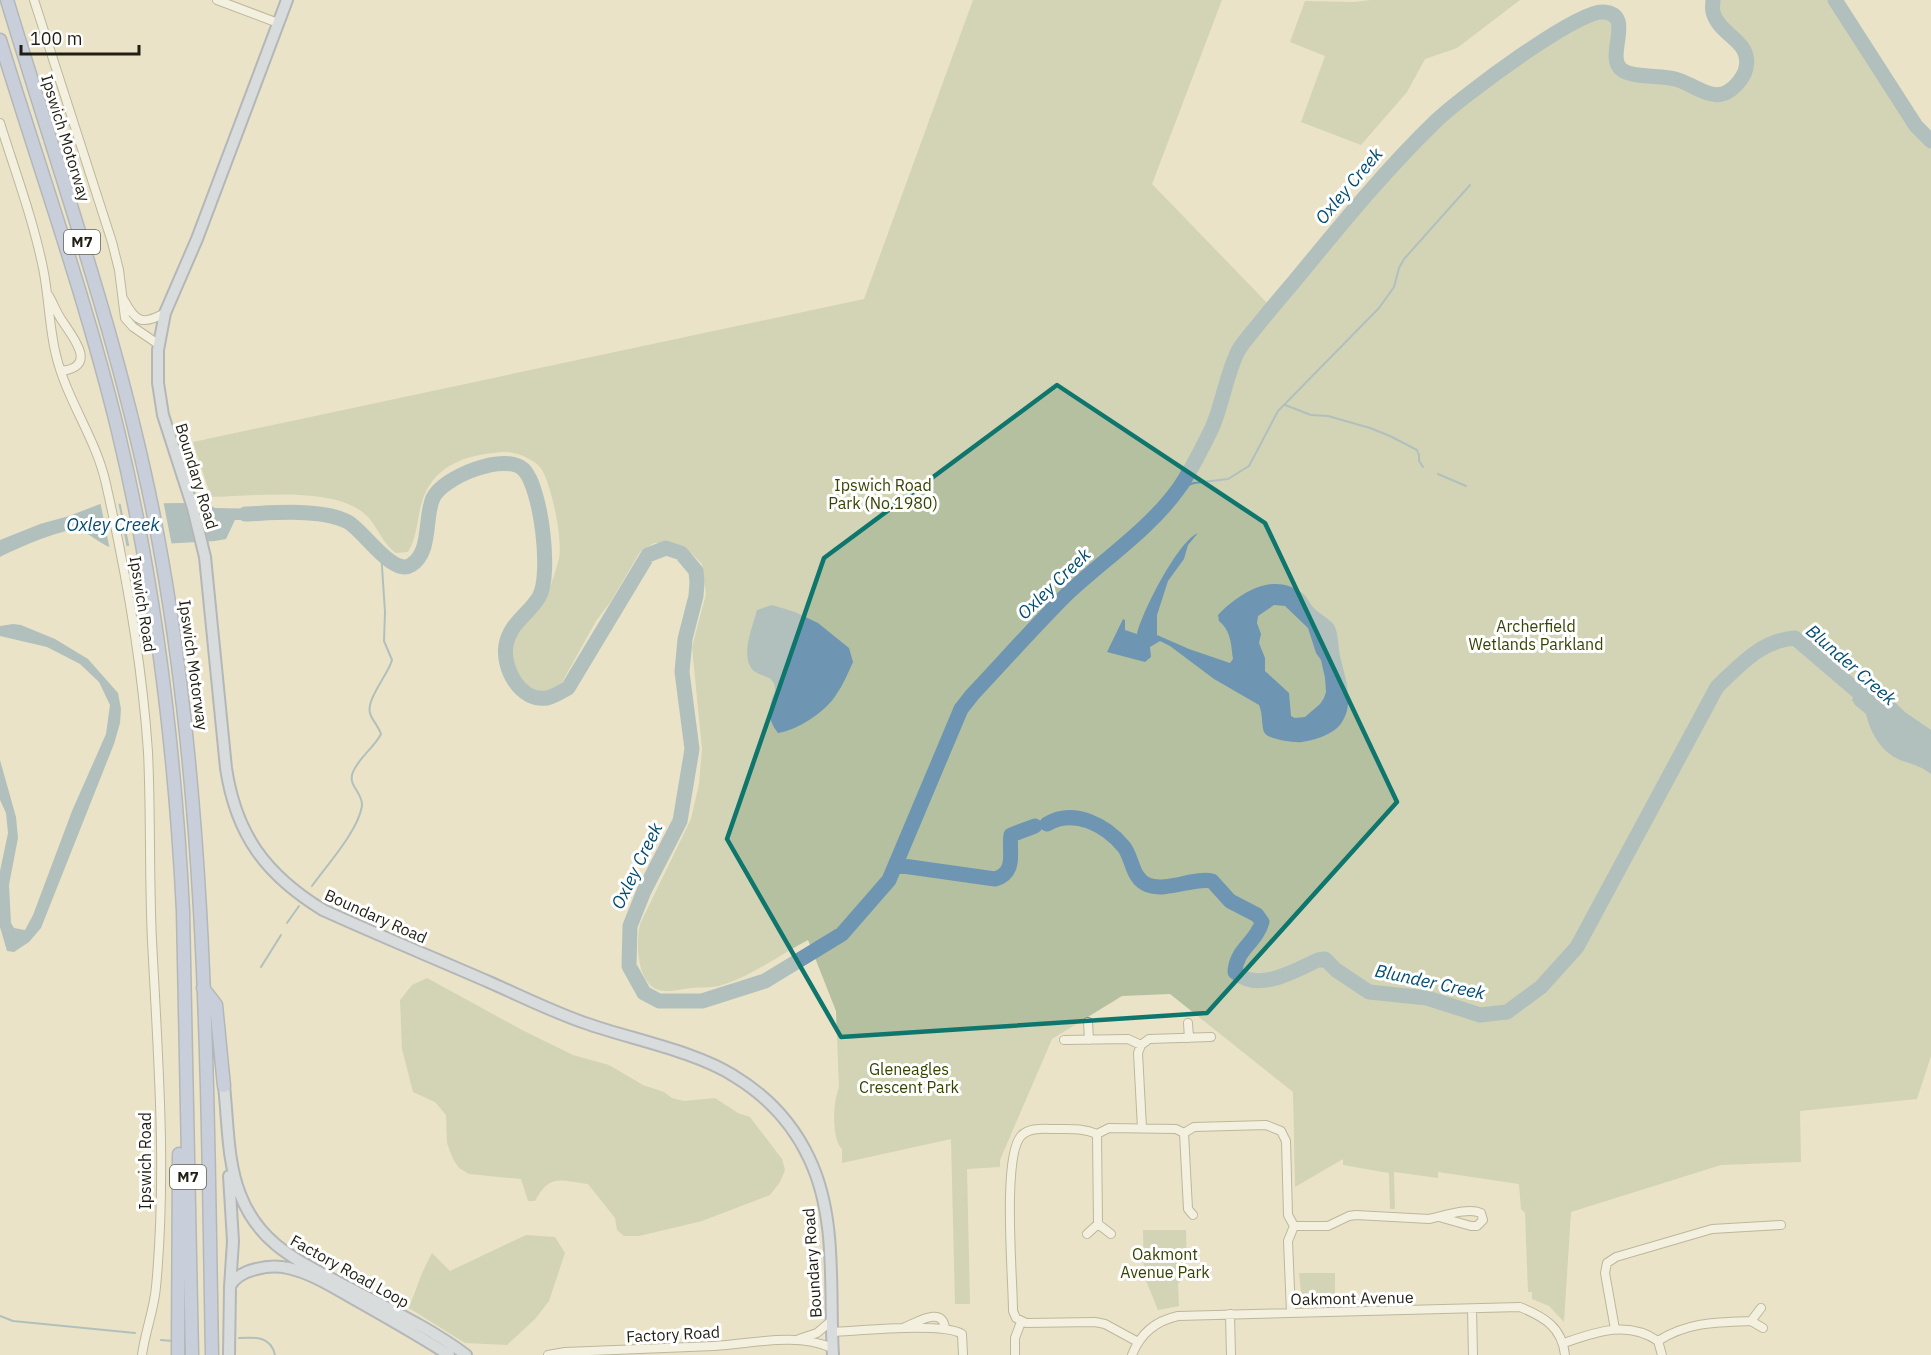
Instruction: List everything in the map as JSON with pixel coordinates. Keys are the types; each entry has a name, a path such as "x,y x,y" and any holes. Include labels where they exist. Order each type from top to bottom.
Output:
{"highway":[{"name":"Ipswich Motorway","path":"7,0 103,311 126,395 162,560 189,750 196,845 203,988 212,1355"},
{"name":"Ipswich Motorway","path":"0,40 90,328 118,432 155,616 172,750 180,846 192,1355"},
{"path":"203,988 216,1005 224,1086"},
{"path":"178,1355 178,1018 185,998"}],"main road":[{"name":"Boundary Road","path":"287,0 197,239 165,313 158,344 157,372 160,405 186,486 205,557 224,750 229,786 241,824 264,862 288,887 323,910 584,1022 699,1059 732,1074 755,1090 788,1122 800,1139 811,1161 818,1183 823,1201 828,1242 832,1351"},
{"path":"224,1086 225,1132 233,1228 229,1355"},
{"name":"Factory Road Loop","path":"224,1086 232,1166 237,1185 249,1214 268,1239 300,1262 433,1334 466,1355"},
{"name":"Factory Road Loop","path":"230,1287 238,1276 257,1270 276,1266 292,1269 324,1283 449,1355"}],"street":[{"path":"34,0 112,242 124,299 123,314 128,322 158,344"},
{"path":"217,0 278,23"},
{"name":"Ipswich Road","path":"0,123 38,246 61,371 72,401 96,450 107,487 140,678 148,752 160,1144 159,1244 154,1302 142,1355"},
{"name":"Ipswich Road","path":"48,292 80,351 80,362 77,367 61,371"},
{"path":"124,299 132,314 141,320 152,320 165,313"},
{"path":"1089,1022 1089,1040"},
{"path":"1188,1023 1189,1038"},
{"path":"1142,1128 1138,1053 1141,1045 1149,1039 1210,1037"},
{"path":"1064,1040 1128,1039 1141,1045"},
{"path":"1184,1133 1194,1127 1266,1125 1281,1131 1286,1141 1288,1215 1294,1226"},
{"path":"1096,1134 1085,1128 1036,1129 1023,1134 1015,1146 1011,1174 1013,1311 1021,1322 1105,1324 1138,1342"},
{"path":"1096,1134 1109,1128 1176,1129 1184,1133"},
{"path":"1184,1133 1188,1209 1194,1215"},
{"path":"1088,1234 1098,1224 1096,1134"},
{"path":"1294,1226 1328,1226 1356,1215 1424,1219 1476,1211 1481,1213 1483,1220 1477,1226 1471,1226 1439,1217"},
{"path":"1098,1224 1111,1234"},
{"path":"1615,1329 1605,1274 1607,1263 1616,1257 1712,1229 1780,1225"},
{"path":"1291,1313 1288,1241 1294,1226"},
{"name":"Oakmont Avenue","path":"1132,1355 1138,1342 1154,1325 1169,1318 1230,1314 1520,1307 1543,1317 1564,1343"},
{"path":"1751,1321 1761,1308"},
{"path":"1472,1309 1473,1355"},
{"path":"1230,1314 1231,1355"},
{"name":"Factory Road","path":"901,1329 934,1316 944,1321 945,1328"},
{"path":"1659,1341 1670,1333 1694,1324 1751,1321 1763,1328"},
{"path":"1015,1355 1015,1338 1021,1322"},
{"name":"Factory Road","path":"799,1339 832,1327 945,1328 962,1334 963,1355"},
{"path":"1565,1355 1564,1343 1603,1330 1642,1332 1659,1341"},
{"name":"Factory Road","path":"548,1355 565,1352 717,1346 799,1339 820,1342 832,1351"},
{"path":"1659,1341 1662,1355"}],"highlighted area":[{"path":"1057,385 1265,523 1397,802 1207,1013 841,1037 727,839 824,558"}],"green space":[{"name":"Archerfield Wetlands Parkland","path":"973,0 1222,0 1152,184 1272,308 1373,186 1443,115 1485,81 1579,20 1597,12 1608,11 1615,15 1619,31 1617,60 1624,71 1636,75 1671,78 1717,95 1730,90 1740,81 1745,73 1747,58 1738,42 1719,22 1714,12 1713,0 1835,0 1916,126 1931,141 1931,1056 1917,1099 1800,1111 1801,1162 1721,1165 1571,1212 1564,1322 1549,1306 1532,1299 1532,1292 1528,1292 1525,1213 1521,1209 1519,1184 1438,1172 1438,1178 1394,1172 1395,1209 1390,1209 1389,1173 1343,1165 1343,1159 1295,1187 1293,1092 1170,994 1122,996 1052,1039 1000,1160 1000,1167 967,1169 970,1304 955,1304 951,1139 842,1163 842,1149 836,1137 834,1119 835,1101 839,1088 836,1011 808,940 754,971 719,986 663,991 651,986 642,971 638,951 640,924 691,819 699,784 702,749 692,647 706,594 702,564 691,553 675,543 654,543 640,552 611,601 596,621 560,686 551,691 542,692 526,685 520,678 512,650 516,634 547,594 557,568 560,550 556,514 546,478 539,466 530,459 507,452 488,453 463,460 442,471 426,491 415,535 408,552 396,553 391,549 371,521 361,511 347,503 310,496 289,495 211,497 193,442 864,299"},
{"path":"1520,0 1457,48 1425,59 1407,92 1361,145 1301,122 1325,56 1290,42 1305,1"},
{"path":"427,978 573,1055 609,1065 643,1085 664,1092 672,1098 684,1101 715,1098 738,1113 750,1117 782,1159 785,1170 780,1182 770,1195 702,1221 639,1236 624,1236 617,1230 615,1218 588,1184 557,1181 546,1186 535,1201 528,1201 521,1179 469,1174 459,1168 453,1159 447,1143 446,1115 435,1102 413,1092 402,1049 400,1000 412,985"},
{"name":"Oakmont Avenue Park","path":"1143,1230 1186,1230 1187,1269 1178,1284 1179,1306 1158,1310 1144,1276"},
{"path":"526,1235 555,1237 565,1253 549,1301 535,1319 507,1345 465,1343 409,1308 432,1253 450,1271"},
{"path":"1299,1273 1335,1273 1335,1301 1302,1301"}],"water":[{"name":"Oxley Creek","path":"204,501 215,508 264,509 265,520 235,520 226,539 215,541 109,547 80,530 74,530 40,539 0,557 0,540 100,504"},
{"path":"1198,533 1188,545 1184,559 1168,581 1157,615 1157,635 1230,663 1233,659 1230,638 1219,621 1218,615 1236,599 1257,588 1269,584 1291,587 1304,594 1313,607 1336,629 1347,684 1348,708 1342,722 1335,730 1319,738 1302,742 1276,739 1264,732 1259,705 1214,679 1170,646 1160,641 1150,647 1151,657 1145,662 1107,652 1123,619 1125,630 1137,634 1162,578 1190,539","holes":["1274,605 1285,606 1308,628 1316,653 1321,660 1325,678 1324,698 1305,717 1291,716 1289,693 1265,671 1265,658 1259,643 1261,634 1257,623 1258,616"]},
{"path":"772,605 795,612 818,623 849,648 853,662 839,691 825,708 802,724 778,733 771,721 770,712 775,690 774,684 772,680 753,670 747,653 757,610"},
{"path":"13,624 55,639 88,659 118,693 121,709 114,744 41,928 29,942 14,952 7,951 0,927 0,871 8,833 6,813 0,800 0,760 16,817 18,838 9,885 11,923 14,928 25,930 33,915 72,811 106,734 110,705 99,682 80,664 47,647 0,636 0,626"},
{"path":"1864,682 1878,686 1905,712 1931,730 1931,774 1893,756 1877,741 1866,714 1852,700 1857,687"}],"pier":[{"path":"163,500 172,546 130,549 120,501"},
{"path":"100,501 118,501 127,549 110,550"}],"waterway":[{"name":"Oxley Creek","path":"245,514 297,512 337,518 355,527 387,559 404,567 411,565 422,552 430,506 439,490 461,475 490,465 504,463 524,470 530,480 540,512 545,570 539,597 511,631 506,645 506,654 507,664 515,682 529,695 537,698 547,698 568,688 648,555 666,548 681,553 696,571 697,582 696,596 685,639 682,672 692,749 680,821 644,891 630,926 629,966 644,993 659,1001 702,1001 765,981 842,934 889,880 961,709 1066,595 1140,531 1167,503 1188,474 1212,428 1230,370 1241,346 1363,199 1418,139 1450,109 1545,39 1589,15 1603,12 1613,14 1617,20 1619,27 1617,63 1625,72 1675,79 1710,94 1726,93 1743,76 1747,59 1740,44 1716,20 1713,0"},
{"name":"Oxley Creek","path":"1835,0 1916,126 1931,141"},
{"path":"1179,488 1194,483 1228,479 1249,466 1278,411 1379,308 1394,287 1404,259 1470,185"},
{"path":"1285,405 1311,415 1328,416 1390,436 1417,450 1423,467"},
{"path":"1438,474 1466,486"},
{"path":"312,886 355,826 362,801 353,785 353,772 381,734 371,715 370,707 374,694 392,660 384,641 385,612 381,552"},
{"name":"Blunder Creek","path":"1047,824 1057,819 1068,818 1089,821 1117,839 1127,852 1136,874 1148,885 1163,887 1205,880 1212,881 1230,901 1257,915 1262,922 1236,964 1235,972 1244,978 1254,981 1276,978 1325,959 1336,970 1369,992 1427,998 1480,1015 1507,1012 1541,987 1577,947 1717,687 1743,662 1772,643 1795,638 1870,702"},
{"name":"Blunder Creek","path":"896,865 995,879 1002,876 1009,866 1011,835 1035,826"},
{"path":"287,923 299,906"},
{"path":"261,967 281,935"},
{"path":"0,1316 13,1321 135,1333"},
{"path":"239,1338 262,1339 270,1344 275,1355"},
{"path":"161,1340 173,1341"}],"park label":[{"name":"Ipswich Road Park (No.1980)","path":"883,494"},
{"name":"Gleneagles Crescent Park","path":"909,1078"}]}
